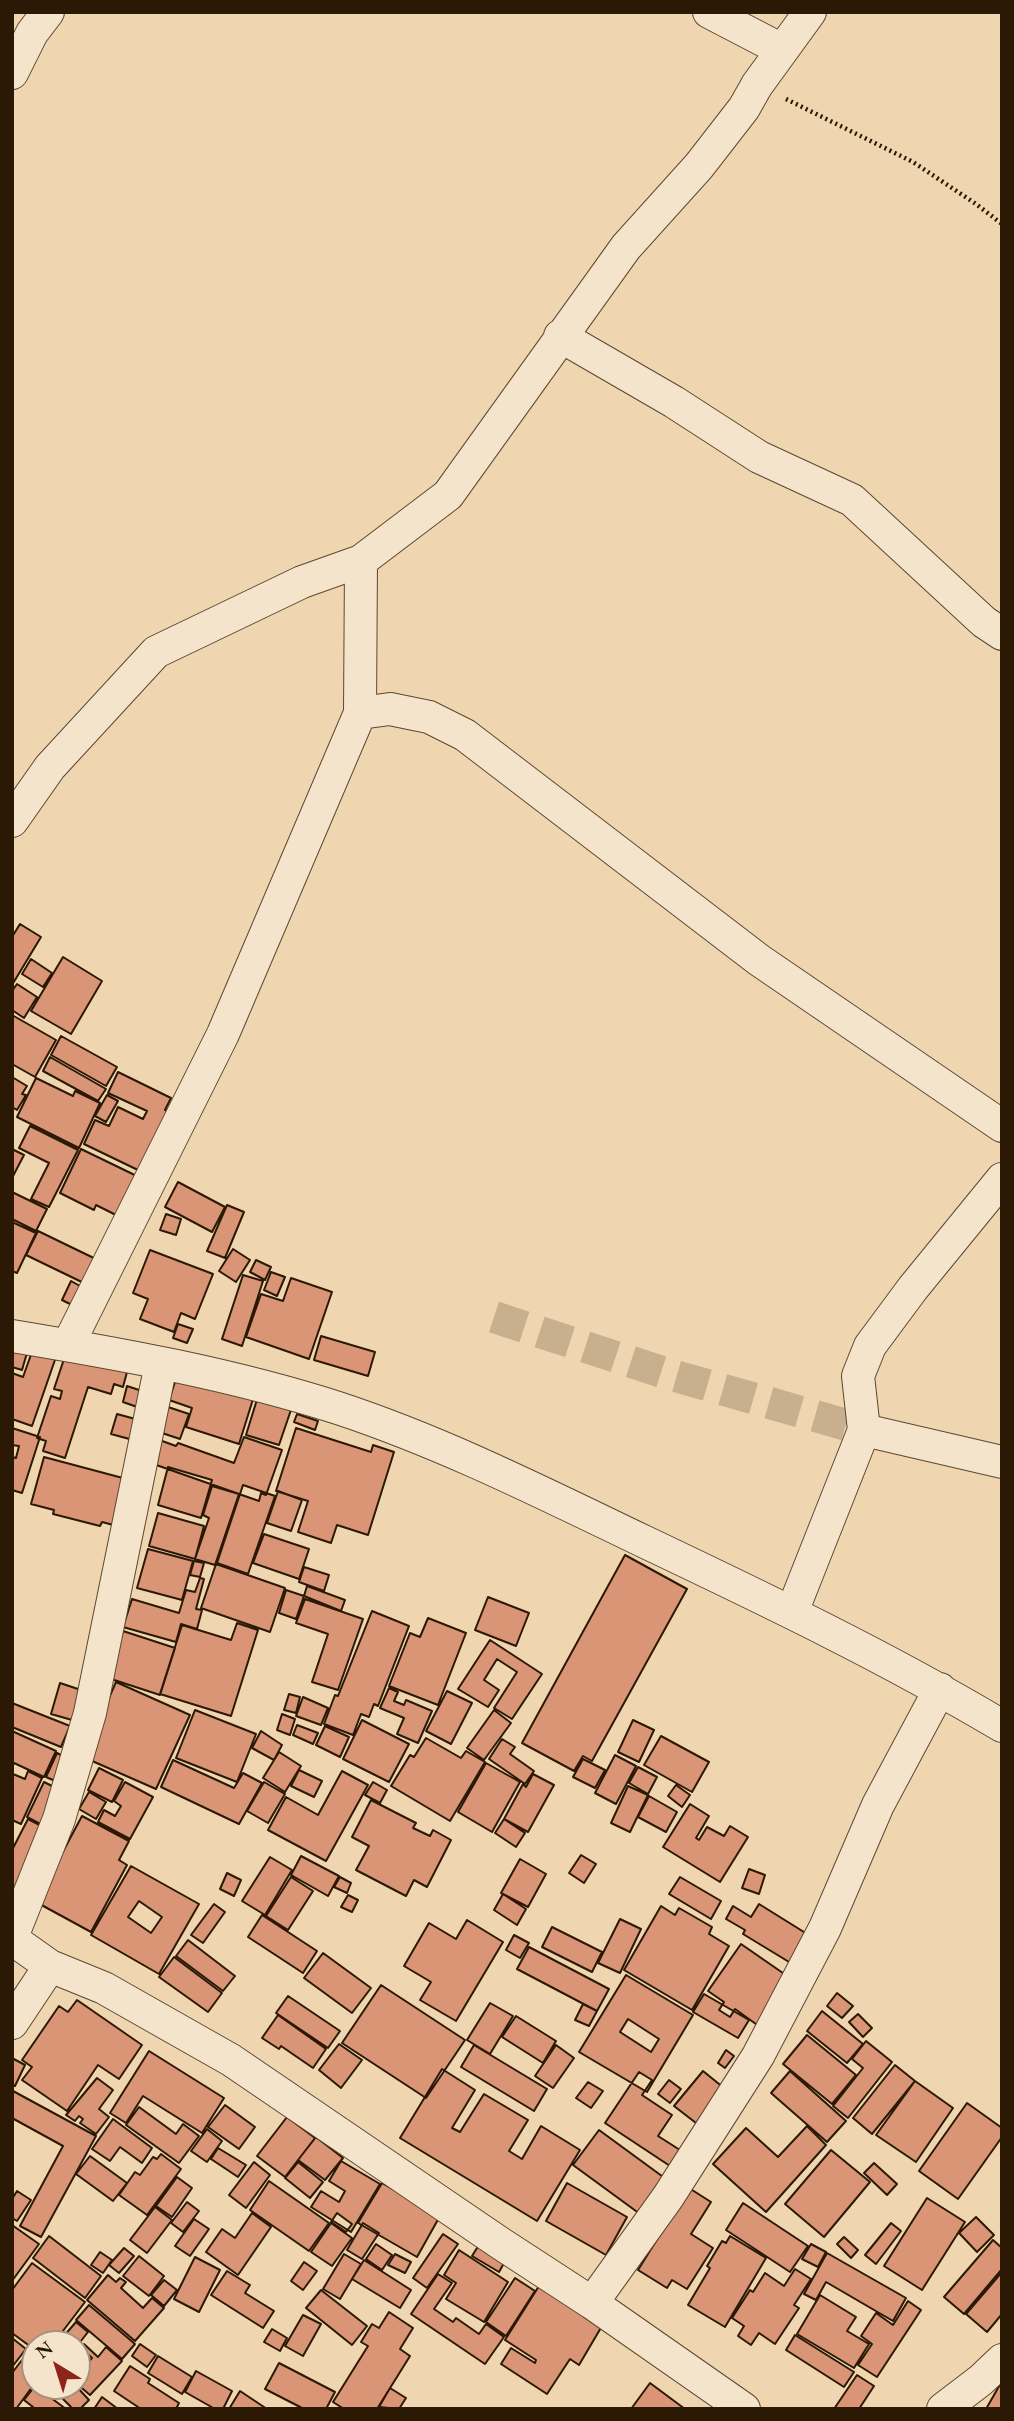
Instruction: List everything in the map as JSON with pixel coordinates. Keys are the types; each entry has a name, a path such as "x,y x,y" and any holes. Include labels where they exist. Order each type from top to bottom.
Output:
{"street":[{"path":"12,73 32,33 48,12"},
{"path":"709,12 782,50"},
{"path":"12,821 50,767 156,652 302,582 361,561 448,495 626,247 699,166 744,108 757,85 810,12"},
{"path":"560,336 674,402 759,457 852,500 984,622 1002,634"},
{"path":"68,1345 223,1034 360,713 361,561"},
{"path":"360,713 390,709 429,718 465,735 759,960 1002,1126"},
{"path":"792,1612 864,1430 858,1376 870,1346 913,1288 1002,1179"},
{"path":"12,1336 161,1364 293,1395 435,1444 523,1482 792,1612 940,1689 1002,1726"},
{"path":"161,1364 90,1713 59,1819 12,1938 50,1966 104,1988 231,2060 592,2303 744,2409"},
{"path":"864,1430 1002,1462"},
{"path":"592,2303 668,2197 758,2056 820,1939 877,1805 940,1689"},
{"path":"12,2023 50,1966"},
{"path":"943,2409 1002,2360"}],"path":[{"path":"757,85 913,162 976,204 1002,225"}],"building":[{"path":"20,924 41,937 12,985 12,937"},
{"path":"63,957 102,981 71,1034 31,1011"},
{"path":"31,959 52,973 43,987 22,974"},
{"path":"17,984 37,997 24,1018 12,1010 12,991"},
{"path":"12,1015 56,1040 35,1077 12,1064"},
{"path":"61,1036 117,1067 106,1086 51,1055"},
{"path":"50,1057 106,1089 98,1101 43,1071"},
{"path":"118,1072 171,1098 165,1110 172,1113 140,1171 84,1144 95,1120 109,1126 118,1107 143,1119 147,1111 108,1093"},
{"path":"12,1077 27,1086 22,1094 26,1095 17,1110 12,1107"},
{"path":"36,1078 73,1096 75,1091 100,1103 79,1148 17,1117"},
{"path":"107,1095 118,1101 106,1122 95,1116"},
{"path":"30,1126 78,1150 49,1207 31,1199 49,1163 19,1148"},
{"path":"12,1149 24,1155 12,1178"},
{"path":"81,1149 143,1179 124,1219 96,1205 94,1210 60,1193"},
{"path":"178,1182 225,1207 212,1232 165,1207"},
{"path":"12,1192 47,1209 36,1231 12,1219"},
{"path":"227,1205 244,1212 225,1258 207,1251"},
{"path":"166,1214 181,1219 176,1235 160,1230"},
{"path":"12,1222 36,1233 17,1273 12,1271"},
{"path":"38,1231 102,1262 90,1286 26,1255"},
{"path":"233,1249 250,1260 236,1282 219,1271"},
{"path":"150,1250 213,1274 195,1319 181,1313 174,1332 140,1319 148,1299 133,1293"},
{"path":"256,1260 271,1267 265,1280 250,1272"},
{"path":"271,1272 285,1277 277,1296 264,1290"},
{"path":"243,1275 263,1281 242,1346 222,1339"},
{"path":"291,1278 332,1292 309,1359 246,1337 261,1294 283,1301"},
{"path":"71,1281 89,1291 80,1309 62,1300"},
{"path":"178,1324 193,1329 187,1343 173,1338"},
{"path":"321,1336 375,1352 368,1376 314,1360"},
{"path":"12,1349 27,1353 22,1370 12,1367"},
{"path":"33,1349 56,1357 32,1426 12,1419 12,1373 23,1377"},
{"path":"66,1353 127,1372 123,1387 114,1384 111,1394 88,1387 65,1458 43,1451 46,1441 37,1438 51,1396 60,1399 62,1391 54,1389"},
{"path":"178,1373 254,1396 239,1444 186,1427 192,1408 169,1400"},
{"path":"127,1386 145,1392 140,1408 123,1402"},
{"path":"259,1393 293,1404 279,1445 246,1435"},
{"path":"168,1407 189,1414 180,1439 159,1432"},
{"path":"117,1414 139,1420 133,1440 111,1434"},
{"path":"297,1414 318,1421 315,1430 294,1422"},
{"path":"12,1428 40,1437 22,1493 12,1490 12,1457 16,1458 19,1446 12,1445"},
{"path":"296,1428 371,1452 373,1445 394,1452 368,1535 337,1525 331,1543 298,1532 308,1501 276,1491"},
{"path":"151,1437 176,1446 178,1443 234,1463 244,1437 282,1450 266,1495 261,1493 259,1501 142,1460"},
{"path":"44,1457 134,1481 121,1527 102,1522 100,1526 53,1514 54,1510 31,1504"},
{"path":"168,1467 212,1480 201,1518 158,1505"},
{"path":"243,1485 275,1496 248,1574 217,1563"},
{"path":"212,1486 239,1494 215,1565 195,1559 209,1518 203,1515"},
{"path":"278,1491 302,1500 291,1531 267,1523"},
{"path":"158,1513 204,1526 195,1559 149,1546"},
{"path":"264,1534 309,1549 299,1579 253,1563"},
{"path":"148,1549 193,1561 182,1600 137,1588"},
{"path":"625,1555 687,1589 592,1761 583,1756 574,1771 522,1743"},
{"path":"194,1561 204,1563 200,1577 190,1575"},
{"path":"216,1564 285,1588 270,1632 201,1608"},
{"path":"304,1567 329,1575 324,1591 299,1582"},
{"path":"200,1578 204,1579 196,1609 202,1610 197,1629 181,1624 176,1642 123,1627 132,1599 179,1613 186,1590 195,1592"},
{"path":"307,1586 345,1600 341,1611 304,1596"},
{"path":"286,1590 304,1596 296,1619 279,1613"},
{"path":"488,1597 529,1613 516,1646 475,1630"},
{"path":"305,1599 363,1619 338,1690 312,1682 328,1634 296,1623"},
{"path":"372,1611 409,1626 378,1706 374,1704 369,1717 361,1714 353,1735 324,1724"},
{"path":"428,1618 466,1633 438,1705 389,1686 410,1633 420,1637"},
{"path":"237,1623 258,1630 231,1716 160,1694 182,1625 231,1640"},
{"path":"123,1631 175,1648 160,1695 108,1678"},
{"path":"490,1640 542,1674 512,1719 494,1708 517,1672 497,1659 484,1680 499,1690 488,1707 458,1689"},
{"path":"116,1682 190,1715 156,1789 83,1757"},
{"path":"60,1683 81,1690 72,1720 51,1714"},
{"path":"389,1688 398,1692 394,1701 404,1705 406,1700 432,1711 418,1743 397,1734 404,1718 380,1708"},
{"path":"447,1691 472,1703 451,1744 426,1731"},
{"path":"289,1694 300,1697 296,1713 284,1710"},
{"path":"303,1697 328,1708 321,1725 296,1716"},
{"path":"12,1703 70,1726 61,1747 12,1727"},
{"path":"195,1710 256,1734 237,1782 176,1758"},
{"path":"494,1710 511,1723 484,1760 467,1748"},
{"path":"282,1714 295,1719 290,1735 277,1730"},
{"path":"362,1720 409,1744 389,1782 343,1759"},
{"path":"633,1720 654,1730 639,1762 618,1752"},
{"path":"297,1725 318,1733 313,1744 293,1735"},
{"path":"325,1726 349,1737 340,1757 316,1745"},
{"path":"12,1731 56,1751 44,1777 14,1763 12,1767"},
{"path":"261,1731 282,1745 274,1760 252,1748"},
{"path":"661,1736 709,1762 692,1792 644,1765"},
{"path":"426,1738 461,1758 466,1751 485,1762 450,1821 391,1786 410,1755 414,1757"},
{"path":"502,1739 515,1747 510,1754 534,1771 525,1784 489,1759"},
{"path":"279,1752 301,1766 285,1792 263,1778"},
{"path":"57,1753 72,1761 62,1784 46,1777"},
{"path":"615,1755 636,1766 616,1804 595,1793"},
{"path":"583,1759 605,1770 595,1788 573,1777"},
{"path":"173,1760 234,1788 243,1773 262,1783 239,1824 161,1787"},
{"path":"486,1763 520,1782 492,1832 458,1812"},
{"path":"638,1767 657,1777 648,1794 629,1783"},
{"path":"99,1768 123,1780 112,1802 88,1790"},
{"path":"299,1770 322,1781 314,1797 291,1786"},
{"path":"28,1771 42,1778 21,1824 12,1820 12,1776 13,1774 25,1779"},
{"path":"342,1771 368,1785 326,1861 268,1830 286,1797 318,1815"},
{"path":"533,1774 554,1785 528,1832 504,1819 523,1784 526,1787"},
{"path":"44,1782 64,1792 46,1827 27,1817"},
{"path":"125,1782 153,1797 130,1839 98,1822 104,1810 115,1816 121,1806 114,1801"},
{"path":"264,1782 285,1794 268,1823 247,1811"},
{"path":"373,1782 387,1790 380,1803 365,1795"},
{"path":"676,1785 690,1795 682,1807 668,1796"},
{"path":"628,1786 648,1795 630,1832 611,1823"},
{"path":"89,1792 106,1802 96,1819 79,1809"},
{"path":"649,1796 677,1812 666,1832 638,1817"},
{"path":"371,1800 416,1823 413,1828 430,1836 433,1830 451,1840 427,1887 414,1880 406,1896 356,1870 369,1846 352,1837"},
{"path":"690,1804 709,1816 696,1838 699,1840 707,1827 724,1836 730,1826 748,1837 720,1882 663,1847"},
{"path":"82,1816 129,1841 119,1860 127,1865 91,1932 36,1902"},
{"path":"28,1819 51,1831 23,1899 12,1893 12,1850"},
{"path":"504,1819 525,1833 516,1847 495,1833"},
{"path":"581,1855 596,1864 584,1883 569,1873"},
{"path":"301,1856 339,1876 328,1896 291,1875"},
{"path":"270,1857 292,1870 265,1915 242,1901"},
{"path":"520,1859 546,1874 528,1907 501,1893"},
{"path":"131,1866 199,1904 159,1974 91,1935","holes":["139,1901 162,1917 151,1933 128,1917"]},
{"path":"749,1869 765,1875 759,1894 742,1888"},
{"path":"227,1873 241,1880 234,1896 220,1889"},
{"path":"291,1877 313,1891 288,1930 266,1916"},
{"path":"340,1877 351,1883 347,1893 334,1887"},
{"path":"680,1877 721,1901 711,1919 669,1894"},
{"path":"503,1894 526,1909 517,1925 494,1910"},
{"path":"348,1895 358,1900 352,1912 341,1907"},
{"path":"214,1904 225,1912 203,1943 191,1935"},
{"path":"759,1904 812,1937 794,1965 743,1934 745,1930 726,1919 733,1906 751,1917"},
{"path":"661,1906 675,1915 679,1908 712,1927 709,1934 729,1946 692,2010 624,1970"},
{"path":"262,1915 317,1951 303,1973 248,1937"},
{"path":"620,1919 641,1929 620,1973 598,1963"},
{"path":"467,1920 503,1942 456,2021 420,2000 431,1982 404,1966 429,1923 456,1939"},
{"path":"552,1927 602,1952 592,1972 542,1947"},
{"path":"514,1935 529,1943 520,1958 506,1950"},
{"path":"188,1940 235,1976 223,1991 176,1956"},
{"path":"741,1944 793,1980 767,2032 735,2009 730,2017 719,2010 724,2002 708,1991"},
{"path":"529,1947 609,1989 597,2011 517,1969"},
{"path":"323,1953 371,1988 352,2013 304,1978"},
{"path":"174,1957 222,1993 208,2012 159,1977"},
{"path":"626,1975 693,2015 647,2092 579,2052","holes":["628,2019 659,2039 651,2052 620,2032"]},
{"path":"381,1985 465,2040 426,2098 342,2043"},
{"path":"837,1993 853,2006 842,2018 827,2006"},
{"path":"704,1994 749,2020 738,2038 693,2012"},
{"path":"288,1996 340,2031 328,2048 276,2013"},
{"path":"77,2000 142,2045 119,2079 98,2065 67,2111 22,2080 32,2067 22,2060 59,2006 68,2012"},
{"path":"490,2003 513,2016 490,2054 467,2040"},
{"path":"583,2004 597,2011 589,2026 575,2020"},
{"path":"822,2011 863,2044 847,2063 807,2031"},
{"path":"858,2014 872,2028 863,2037 849,2022"},
{"path":"278,2015 326,2049 313,2068 281,2046 279,2049 262,2038"},
{"path":"516,2016 556,2041 543,2063 502,2037"},
{"path":"807,2035 856,2075 832,2104 783,2064"},
{"path":"866,2041 892,2062 848,2118 833,2106 863,2068 852,2059"},
{"path":"339,2044 362,2060 341,2088 319,2070"},
{"path":"474,2045 547,2089 534,2111 461,2067"},
{"path":"556,2045 574,2058 553,2088 535,2076"},
{"path":"726,2050 734,2056 725,2068 718,2063"},
{"path":"149,2051 224,2098 202,2133 143,2096 126,2123 110,2113"},
{"path":"12,2058 25,2065 15,2086 12,2085"},
{"path":"895,2065 915,2081 872,2134 853,2118"},
{"path":"442,2069 475,2090 452,2128 460,2132 484,2094 528,2120 509,2151 522,2159 541,2126 580,2150 537,2221 400,2138"},
{"path":"703,2071 724,2088 696,2123 674,2106"},
{"path":"790,2071 846,2121 827,2142 771,2093"},
{"path":"639,2072 652,2080 642,2095 672,2115 658,2136 680,2150 670,2166 605,2123"},
{"path":"97,2078 113,2090 99,2109 109,2117 96,2134 80,2123 83,2119 79,2116 75,2121 66,2115"},
{"path":"669,2080 681,2089 670,2103 658,2094"},
{"path":"915,2081 953,2108 916,2162 876,2135"},
{"path":"588,2082 603,2091 591,2108 576,2098"},
{"path":"13,2091 96,2136 41,2237 20,2226 63,2146 12,2118"},
{"path":"967,2103 1002,2128 1002,2137 958,2199 919,2171"},
{"path":"225,2105 255,2127 239,2149 208,2127"},
{"path":"139,2107 176,2134 183,2124 199,2136 179,2163 126,2125"},
{"path":"287,2117 315,2138 285,2177 257,2156"},
{"path":"113,2119 152,2148 142,2163 120,2147 110,2161 92,2149"},
{"path":"807,2126 826,2145 766,2212 713,2164 746,2128 778,2157"},
{"path":"207,2129 222,2141 207,2162 191,2151"},
{"path":"599,2130 666,2179 640,2214 573,2165"},
{"path":"316,2137 343,2158 325,2180 298,2160"},
{"path":"218,2148 246,2165 238,2177 211,2159"},
{"path":"831,2150 870,2182 824,2237 785,2204"},
{"path":"161,2154 181,2169 147,2215 119,2195 135,2172 140,2175 153,2157 157,2159"},
{"path":"90,2156 127,2183 113,2201 76,2174"},
{"path":"341,2161 380,2184 351,2232 311,2207 321,2191 339,2202 345,2191 329,2181"},
{"path":"254,2162 270,2175 246,2208 229,2195"},
{"path":"298,2162 323,2182 310,2198 285,2178"},
{"path":"874,2163 897,2184 887,2195 864,2173"},
{"path":"177,2177 192,2188 172,2217 156,2206"},
{"path":"269,2181 329,2223 309,2251 250,2210"},
{"path":"382,2183 440,2216 417,2257 358,2223"},
{"path":"567,2183 627,2217 606,2255 546,2221"},
{"path":"689,2188 711,2202 691,2234 713,2248 687,2289 672,2280 667,2288 638,2270"},
{"path":"17,2191 31,2200 17,2221 12,2218 12,2199"},
{"path":"927,2198 965,2222 922,2290 884,2266"},
{"path":"187,2202 199,2211 183,2232 171,2223"},
{"path":"743,2203 808,2246 790,2272 726,2230"},
{"path":"155,2207 172,2220 147,2253 130,2240"},
{"path":"252,2213 271,2227 238,2275 206,2252 222,2229 235,2238"},
{"path":"337,2213 352,2224 346,2232 331,2222"},
{"path":"976,2217 994,2235 977,2252 959,2233"},
{"path":"194,2219 209,2229 190,2256 175,2246"},
{"path":"331,2223 352,2238 332,2266 311,2252"},
{"path":"363,2223 379,2233 362,2259 347,2250"},
{"path":"891,2223 901,2231 876,2264 865,2255"},
{"path":"12,2225 39,2244 12,2281"},
{"path":"443,2234 458,2244 427,2288 413,2278"},
{"path":"49,2236 101,2276 85,2298 33,2258"},
{"path":"730,2236 766,2258 725,2327 688,2305 722,2241 726,2243"},
{"path":"844,2237 858,2250 851,2258 837,2244"},
{"path":"482,2240 508,2256 499,2272 472,2256"},
{"path":"993,2240 1002,2248 1002,2269 964,2314 944,2297"},
{"path":"376,2244 392,2255 382,2270 366,2259"},
{"path":"811,2244 826,2252 818,2267 802,2259"},
{"path":"124,2248 134,2256 119,2273 109,2265"},
{"path":"459,2250 508,2282 484,2322 446,2299 456,2283 444,2275"},
{"path":"100,2252 112,2260 103,2273 91,2265"},
{"path":"827,2253 906,2298 893,2321 826,2282 816,2300 804,2294"},
{"path":"344,2254 361,2264 340,2299 323,2289"},
{"path":"395,2254 411,2262 405,2273 388,2265"},
{"path":"139,2256 164,2276 149,2296 123,2276"},
{"path":"195,2257 220,2270 199,2312 174,2299"},
{"path":"364,2260 411,2290 400,2308 352,2279"},
{"path":"304,2262 317,2271 303,2290 291,2281"},
{"path":"32,2263 85,2302 64,2330 21,2330 21,2340 12,2333 12,2290"},
{"path":"795,2269 811,2279 794,2305 799,2308 775,2344 759,2333 751,2345 738,2336 744,2326 732,2318 750,2290 753,2292 765,2273 784,2286"},
{"path":"227,2271 250,2285 245,2293 274,2311 263,2328 211,2295"},
{"path":"1002,2272 1002,2314 987,2332 966,2314"},
{"path":"438,2274 452,2283 434,2309 453,2322 456,2318 479,2334 486,2324 504,2337 485,2364 411,2314"},
{"path":"108,2275 116,2282 120,2278 126,2282 121,2288 143,2308 152,2298 164,2308 135,2341 87,2300"},
{"path":"515,2278 535,2291 506,2336 486,2322"},
{"path":"544,2278 602,2326 579,2365 570,2359 547,2394 501,2364 511,2348 535,2363 536,2360 505,2340"},
{"path":"164,2280 177,2290 164,2306 151,2295"},
{"path":"321,2290 367,2326 352,2345 306,2308"},
{"path":"820,2295 856,2317 847,2331 869,2344 854,2368 797,2334"},
{"path":"908,2301 921,2310 877,2377 858,2365 872,2344 861,2336 876,2313 893,2325"},
{"path":"89,2305 135,2344 122,2359 76,2320"},
{"path":"389,2312 413,2328 400,2349 410,2356 377,2409 344,2409 333,2402 368,2346 361,2342 372,2324 379,2328"},
{"path":"303,2315 321,2324 303,2356 285,2346"},
{"path":"76,2322 86,2330 69,2330"},
{"path":"272,2329 287,2338 280,2351 264,2342"},
{"path":"795,2335 854,2372 844,2387 786,2350"},
{"path":"12,2338 21,2345 21,2355 12,2367"},
{"path":"140,2344 156,2355 147,2367 132,2356"},
{"path":"106,2347 122,2361 91,2394 91,2359 91,2350 98,2357"},
{"path":"158,2356 192,2377 182,2394 148,2373"},
{"path":"21,2361 23,2400 16,2409 12,2409 12,2373"},
{"path":"279,2363 335,2392 326,2409 304,2409 265,2389"},
{"path":"130,2366 150,2379 148,2383 179,2403 176,2409 141,2409 114,2391"},
{"path":"196,2371 232,2391 223,2409 215,2409 185,2392"},
{"path":"857,2375 874,2386 859,2409 834,2409"},
{"path":"1002,2381 1002,2409 986,2409"},
{"path":"650,2383 685,2409 631,2409"},
{"path":"390,2388 406,2398 399,2409 379,2407"},
{"path":"240,2391 267,2409 229,2409"},
{"path":"102,2397 118,2409 94,2409"},
{"path":"24,2400 54,2400 66,2409 32,2409"},
{"path":"64,2400 89,2400 80,2409 73,2409"}],"tunnel":[{"path":"494,1317 665,1373 864,1430"}]}
